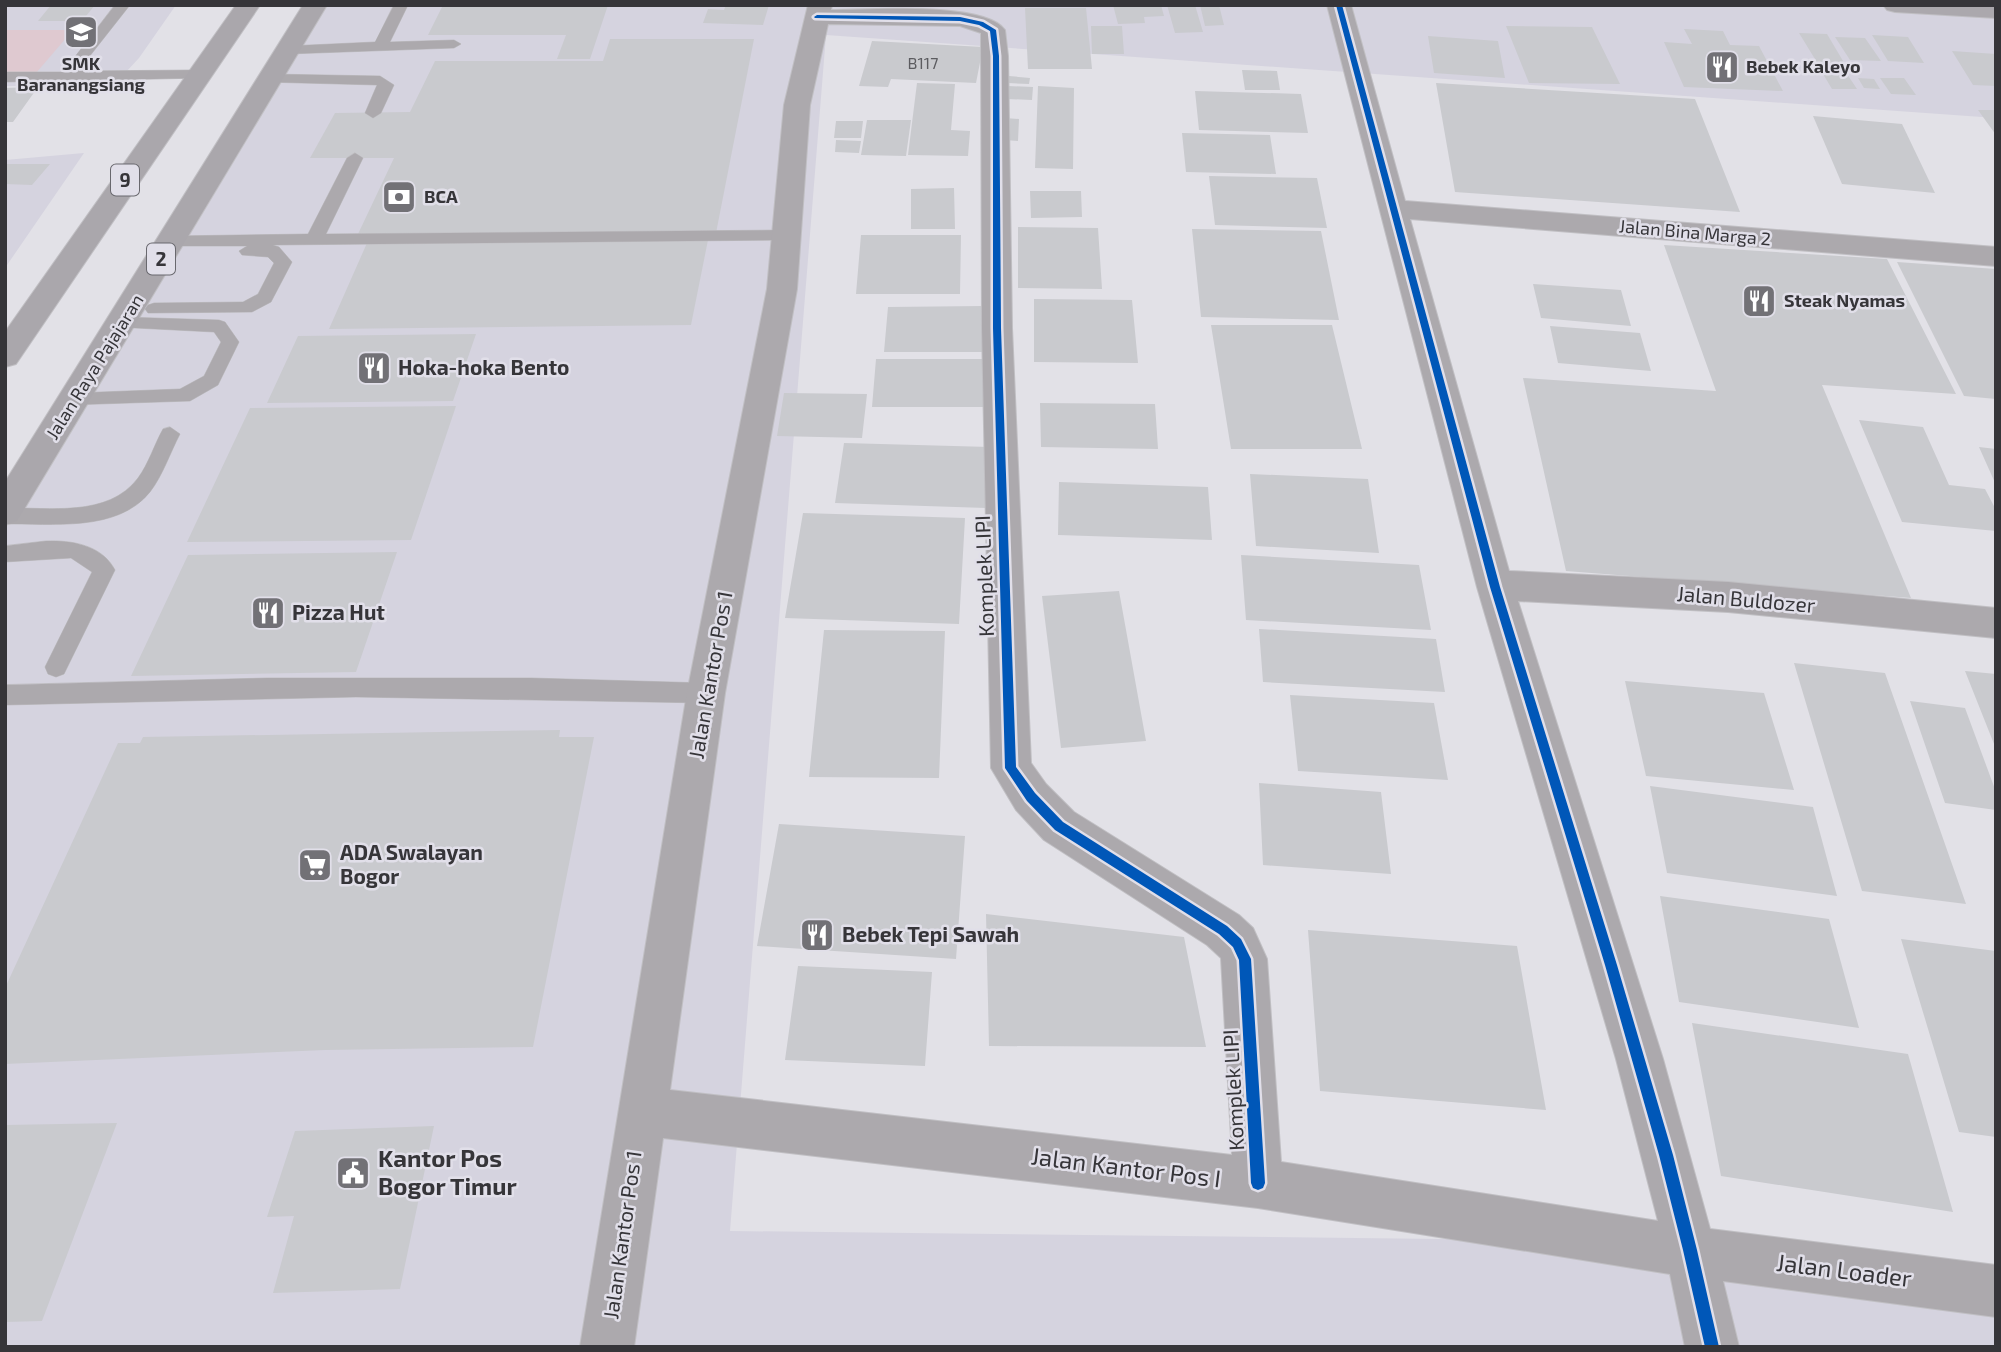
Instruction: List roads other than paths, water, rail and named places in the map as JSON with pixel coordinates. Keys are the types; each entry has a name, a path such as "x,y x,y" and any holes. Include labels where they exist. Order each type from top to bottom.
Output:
{"highway":[{"name":"9","path":"5,356 248,5"},
{"name":"Jalan Raya Pajajaran","path":"5,514 315,5"}],"street":[{"path":"1339,5 1495,585 1667,1154 1712,1347"},
{"path":"1895,5 1996,10"},
{"name":"Jalan Kantor Pos 1","path":"607,1347 706,693 782,289 797,105 818,11"},
{"name":"Komplek LIPI","path":"818,11 960,19 981,23 993,30 996,56 997,328 1011,768 1031,797 1059,826 1223,930 1237,943 1245,959 1258,1183"},
{"name":"Jalan Bina Marga 2","path":"1395,209 1996,257"},
{"name":"Jalan Buldozer","path":"1495,585 1728,597 1996,623"},
{"name":"Jalan Kantor Pos I","path":"641,1111 1258,1183 1692,1252"},
{"name":"Jalan Loader","path":"1692,1252 1996,1291"}],"lane":[{"path":"66,76 123,5"},
{"path":"381,45 401,5"},
{"path":"288,50 454,44"},
{"path":"5,77 198,75"},
{"path":"270,79 380,81 386,85 373,113"},
{"path":"314,240 355,158"},
{"path":"168,247 314,240 787,235"},
{"path":"127,316 246,308 265,298 283,262 272,251 168,247"},
{"path":"75,400 183,396 212,380 230,342 219,326 127,316"},
{"path":"5,514 97,513 120,507 141,490 170,434"},
{"path":"5,554 75,548 93,556 104,570 57,667"},
{"path":"5,695 384,684 546,686 706,693"}],"place":[{"name":"SMK Baranangsiang","path":"81,32"},
{"name":"Bebek Kaleyo","path":"1722,67"},
{"name":"BCA","path":"399,197"},
{"name":"Steak Nyamas","path":"1759,301"},
{"name":"Hoka-hoka Bento","path":"374,368"},
{"name":"Pizza Hut","path":"268,613"},
{"name":"ADA Swalayan Bogor","path":"315,865"},
{"name":"Bebek Tepi Sawah","path":"817,935"},
{"name":"Kantor Pos Bogor Timur","path":"353,1173"}]}
